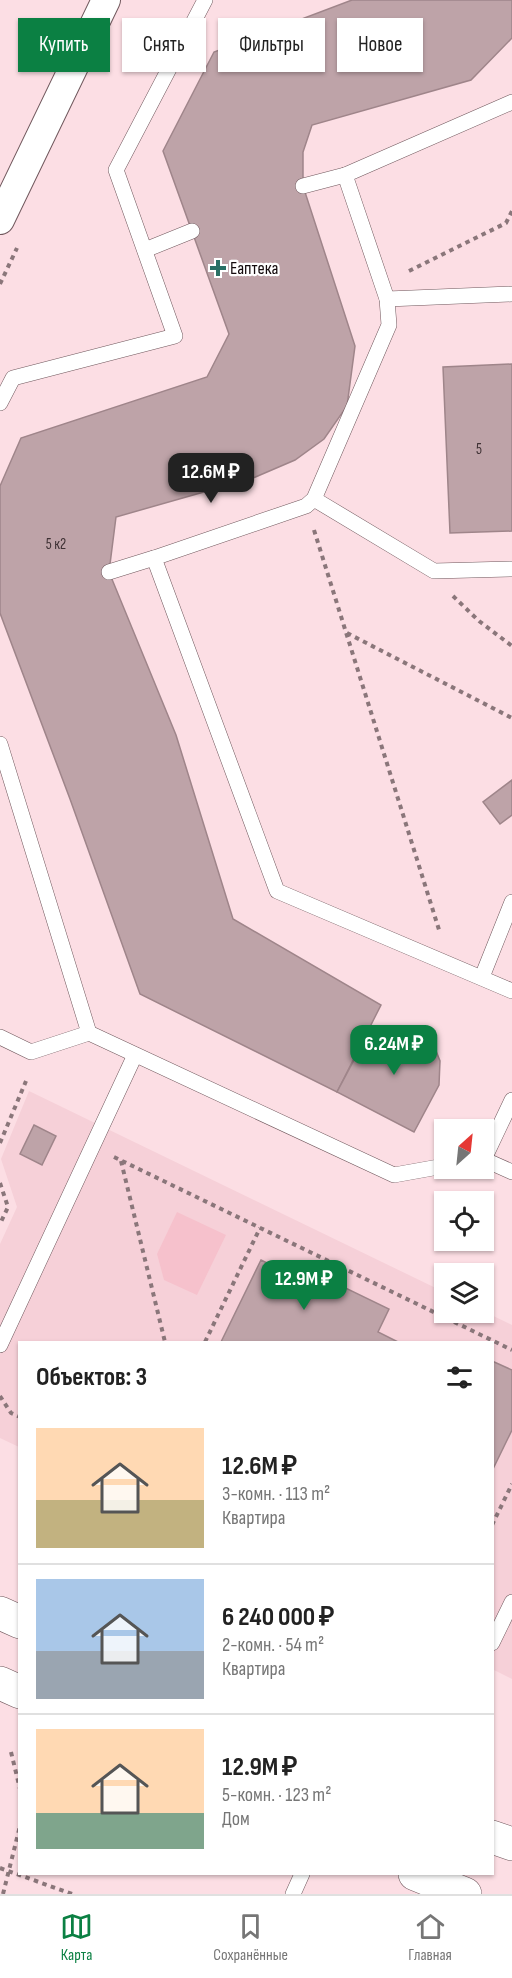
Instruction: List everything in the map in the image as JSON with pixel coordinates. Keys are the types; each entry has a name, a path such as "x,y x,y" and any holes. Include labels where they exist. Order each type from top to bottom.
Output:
{"main road":[{"path":"0,1613 18,1621"},
{"path":"0,1683 18,1691"},
{"path":"494,1839 512,1844"},
{"path":"418,1875 465,1894"}],"street":[{"path":"0,220 106,0"}],"lane":[{"path":"0,403 6,375 175,336 116,170 205,0"},
{"path":"303,186 345,175 512,102"},
{"path":"109,572 310,503 389,325 385,292 345,175"},
{"path":"145,250 192,231"},
{"path":"385,292 512,294"},
{"path":"310,503 434,571 512,569"},
{"path":"154,558 277,891 512,991"},
{"path":"0,744 89,1033"},
{"path":"482,977 512,903"},
{"path":"0,1037 31,1052 89,1033 394,1174 434,1168"},
{"path":"0,1345 135,1055"},
{"path":"494,1137 512,1100"},
{"path":"494,1164 512,1172"},
{"path":"494,1639 512,1602"},
{"path":"293,1894 302,1875"}],"path":[{"path":"385,292 506,223 512,211"},
{"path":"310,503 346,633 450,965"},
{"path":"434,571 456,600 478,621 512,646"},
{"path":"346,633 512,718"},
{"path":"0,1143 26,1081"},
{"path":"92,1146 493,1341"},
{"path":"121,1160 165,1341"},
{"path":"0,1183 8,1207 0,1224"},
{"path":"205,1341 260,1228"},
{"path":"494,1341 512,1350"},
{"path":"0,1396 11,1413 18,1416"},
{"path":"494,1521 512,1484"},
{"path":"11,1752 18,1781"},
{"path":"3,1894 18,1834"},
{"path":"0,1868 72,1894"}],"shaded area":[{"path":"29,1091 434,1287 434,1323 494,1323 494,1316 512,1325 512,1679 494,1670 494,1341 18,1341 18,1447 0,1438 0,1244 17,1207 1,1159"},
{"path":"177,1212 226,1235 197,1295 164,1280 157,1254"}],"building":[{"path":"352,0 512,0 512,38 471,80 312,125 303,152 303,186 355,346 347,406 324,439 295,460 253,478 116,517 109,572 176,735 233,919 381,1005 337,1092 140,994 0,613 0,486 21,438 207,377 229,334 163,151 204,72 206,72 214,52 218,50 218,72 325,72 325,18 304,18"},
{"path":"512,364 512,531 450,533 443,367"},
{"path":"512,780 512,815 500,824 483,802"},
{"path":"388,1027 420,1034 434,1046 440,1061 439,1085 414,1132 337,1092 361,1047 373,1033"},
{"path":"34,1125 56,1136 42,1165 20,1154"},
{"path":"261,1260 293,1276 298,1265 389,1309 378,1332 396,1341 221,1341"},
{"path":"494,1362 512,1370 512,1430 494,1467"}],"place":[{"name":"Еаптека","path":"218,268"}]}
